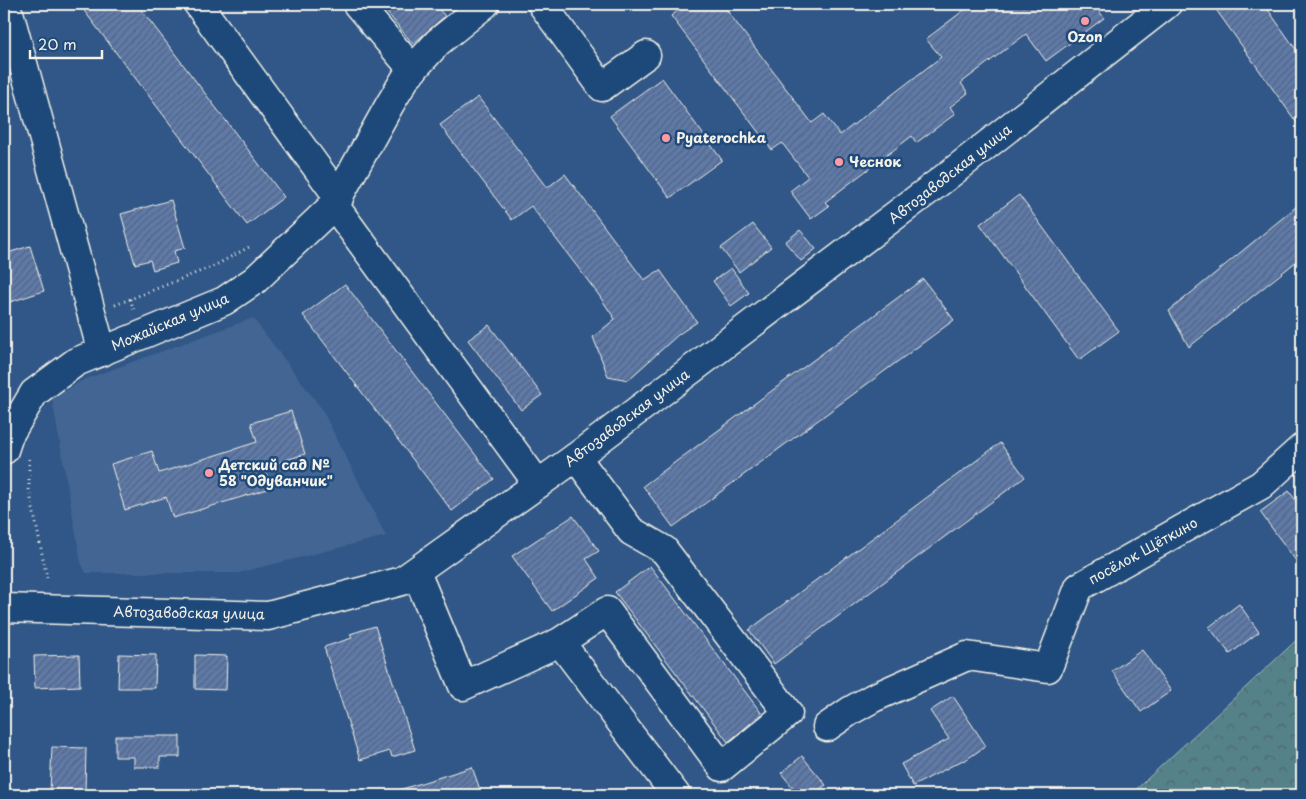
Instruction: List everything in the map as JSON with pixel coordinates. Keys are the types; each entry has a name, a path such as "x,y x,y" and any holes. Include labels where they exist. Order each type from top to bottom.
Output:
{"street":[{"path":"198,4 336,202 538,484"},
{"path":"357,4 412,70"},
{"name":"Можайская улица","path":"17,452 9,435 34,393 76,362 224,301 255,280 336,202 390,104 412,70 438,42 485,4"},
{"path":"526,4 568,66"},
{"path":"542,4 602,86 646,55"},
{"name":"Автозаводская улица","path":"4,608 268,616 402,581 576,457 942,180 1167,4"},
{"path":"10,16 102,352"},
{"name":"посёлок Щёткино","path":"827,727 873,698 966,656 1048,668 1079,587 1260,485 1302,448"},
{"path":"416,572 463,686 560,642 607,610 722,766 788,713 664,550 631,531 576,457"},
{"path":"560,642 676,795"}],"path":[{"path":"91,315 214,266 252,245"},
{"path":"17,452 29,489 47,578"}],"shaded area":[{"name":"Детский сад № 58 \"Одуванчик\"","path":"253,318 322,409 386,536 238,573 86,573 81,563 52,399 83,380"}],"green space":[{"path":"1302,635 1302,795 1130,795"}],"building":[{"path":"79,4 137,4 284,197 247,225"},
{"path":"380,4 434,4 445,16 413,44"},
{"path":"687,4 722,4 812,123 824,114 840,135 941,57 926,39 972,4 1094,4 1104,18 1046,61 1026,34 961,83 968,93 950,107 955,114 916,143 912,136 825,202 829,206 811,219 790,191 808,177 782,143 772,150 671,16"},
{"path":"1212,4 1264,4 1302,58 1302,130"},
{"name":"Pyaterochka","path":"662,78 722,160 670,198 610,116"},
{"path":"478,97 547,188 565,174 644,280 660,270 697,322 679,334 628,380 608,376 593,337 615,319 598,294 531,206 512,220 440,125"},
{"path":"1019,195 1119,331 1079,360 980,224"},
{"path":"171,200 185,248 174,251 177,263 153,270 150,260 135,264 121,214"},
{"path":"1302,202 1302,257 1189,347 1169,311"},
{"path":"753,224 771,247 739,272 721,248"},
{"path":"800,230 816,249 801,261 785,242"},
{"path":"30,246 44,291 4,304 4,254"},
{"path":"731,268 749,293 731,306 713,281"},
{"path":"923,279 954,320 673,527 643,486"},
{"path":"345,284 494,479 452,511 303,315"},
{"path":"489,325 542,395 521,410 468,340"},
{"path":"291,411 305,454 264,467 271,488 173,518 166,497 125,510 111,464 152,451 159,473 257,442 251,423"},
{"path":"1000,443 1025,477 774,664 749,630"},
{"path":"1289,491 1302,509 1302,569 1260,512"},
{"path":"573,516 599,551 586,559 599,578 552,611 512,556"},
{"path":"650,566 762,714 728,742 615,592"},
{"path":"1239,604 1259,632 1230,654 1209,627"},
{"path":"375,626 415,750 392,757 390,751 360,760 324,647 352,638 350,634"},
{"path":"1142,650 1171,691 1141,712 1112,671"},
{"path":"119,654 156,655 155,688 118,688"},
{"path":"79,655 80,686 35,688 34,656"},
{"path":"195,655 227,656 226,690 195,689"},
{"path":"953,696 986,746 964,761 913,786 901,764 949,739 930,711"},
{"path":"115,736 180,736 180,757 160,757 160,767 134,767 134,757 115,757"},
{"path":"52,747 86,748 85,792 50,791"},
{"path":"802,756 826,785 812,795 799,795 781,773"},
{"path":"472,767 482,795 397,795 396,791"}],"place":[{"name":"Ozon","path":"1085,21"},
{"name":"Pyaterochka","path":"666,138"},
{"name":"Чеснок","path":"839,162"},
{"name":"Детский сад № 58 \"Одуванчик\"","path":"209,473"}]}
